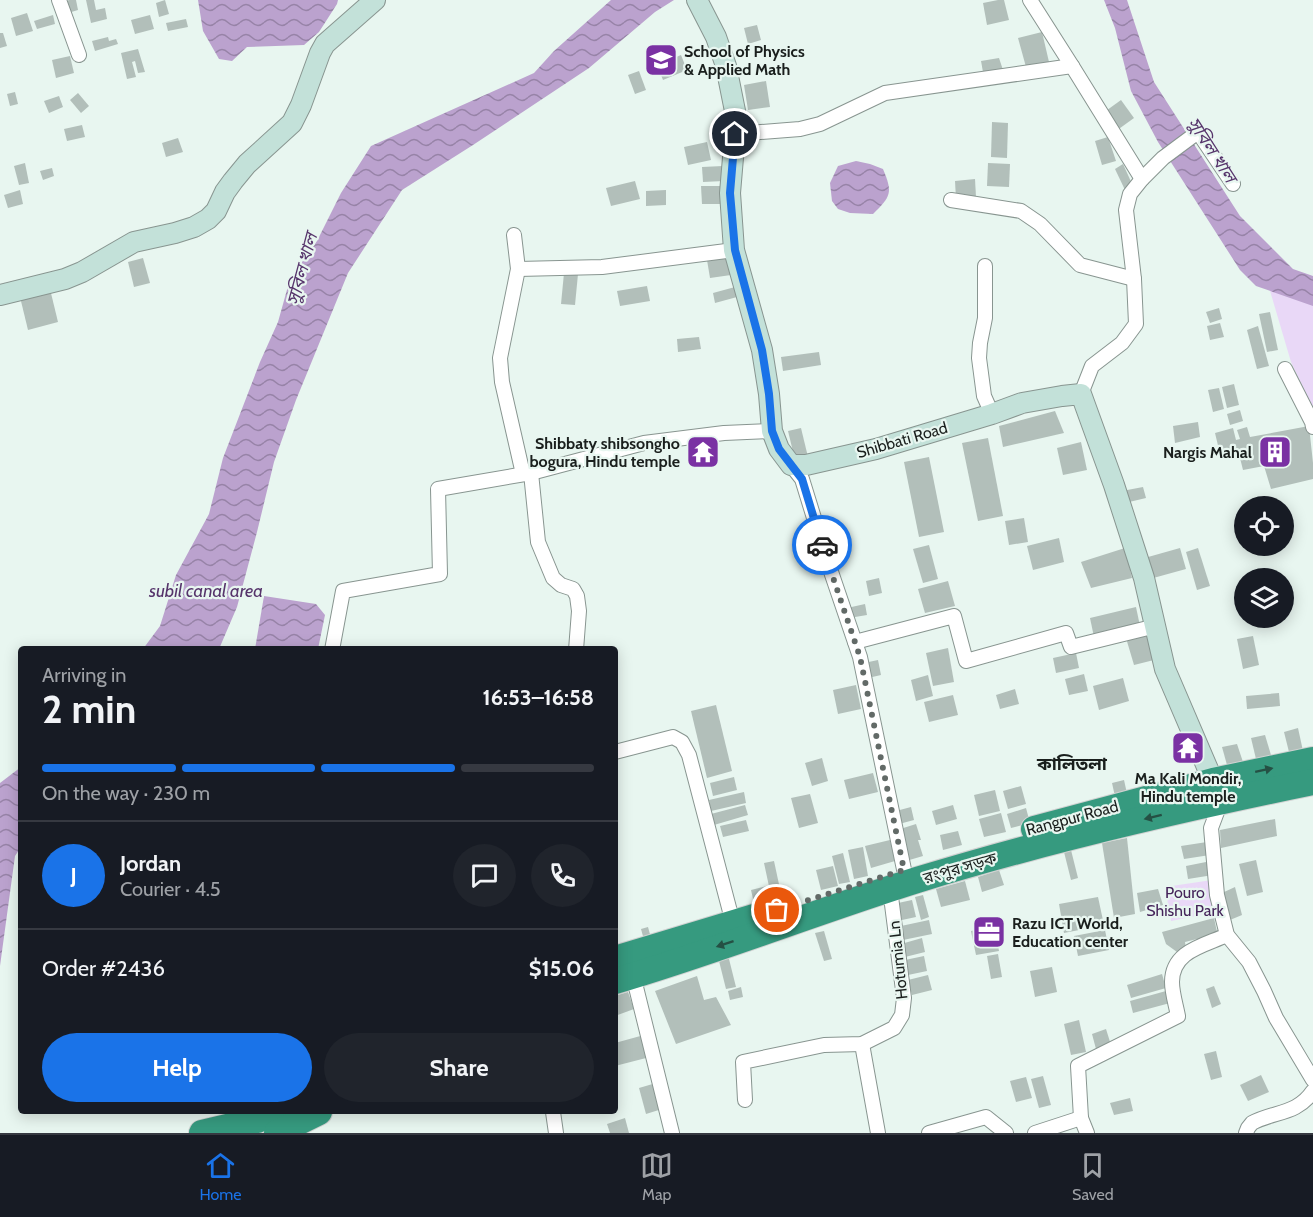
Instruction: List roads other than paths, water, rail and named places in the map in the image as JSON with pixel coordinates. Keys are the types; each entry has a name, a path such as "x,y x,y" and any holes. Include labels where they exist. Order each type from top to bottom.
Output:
{"highway":[{"path":"1215,791 1313,760"},
{"name":"রংপুর সড়ক","path":"621,972 733,923 1036,846 1215,791 1313,782"},
{"name":"রংপুর সড়ক","path":"621,972 900,881"},
{"path":"202,1133 257,1120 270,1114"},
{"path":"277,1133 316,1114"}],"street":[{"path":"59,0 79,55"},
{"path":"0,295 65,279 82,272 134,242 175,233 194,227 208,219 216,211 233,180 292,123 325,44 375,0"},
{"path":"1030,0 1142,179"},
{"path":"698,1 716,37 726,66 735,111 730,193 735,250 762,350 772,431 779,449 791,465"},
{"path":"735,134 800,129 820,124 885,93 1072,66"},
{"path":"1233,184 1198,132 1163,158 1130,194 1126,210 1134,279 1136,324 1122,343 1092,366 1081,394 1114,485 1143,578 1165,669 1215,791 1217,812 1211,828 1217,895 1227,935 1249,962 1276,1018 1313,1080"},
{"path":"951,200 1021,211 1040,224 1080,265 1134,279"},
{"path":"514,235 519,269 500,358 502,382 527,474 538,542 553,578 561,585 573,589 577,596 579,611 576,646"},
{"path":"519,269 602,267 735,250"},
{"path":"984,266 986,318 979,358 984,396 992,414"},
{"path":"1285,369 1313,427"},
{"name":"Shibbati Road","path":"791,465 806,465 876,449 1022,403 1081,394"},
{"path":"333,646 343,591 440,573 438,489 527,474 644,443 724,433 772,431"},
{"name":"Hotumia Ln","path":"791,465 802,479 860,657 874,722 900,881 904,998 902,1015 894,1028 862,1044"},
{"path":"855,642 954,616 966,661 1066,633 1071,647 1156,626"},
{"path":"618,751 673,737 682,742 689,755 733,923"},
{"path":"1087,1133 1082,1118 1078,1066 1178,1016 1172,982 1175,965 1185,954 1227,935"},
{"path":"621,972 672,1133"},
{"path":"745,1100 743,1062 824,1045 862,1044 878,1133"},
{"path":"1246,1133 1252,1123 1296,1108 1313,1091"},
{"path":"553,1114 556,1133"},
{"path":"929,1133 986,1117 1006,1133"},
{"path":"1035,1133 1082,1118"}],"water":[{"path":"198,0 338,0 319,32 304,45 247,47 232,61 219,59 203,31"},
{"name":"subil canal area","path":"611,0 674,0 655,12 589,68 402,190 348,273 296,400 274,462 237,607 220,646 145,646 160,626 176,575 209,514 223,458 278,322 290,279 317,241 341,193 371,146 534,73 554,51"},
{"path":"1104,0 1127,0 1154,82 1240,216 1293,269 1313,276 1313,306 1256,286 1240,270 1158,142 1131,91 1115,28"},
{"path":"856,161 883,169 886,177 889,189 887,198 873,214 850,213 838,209 832,201 830,183 838,166"},
{"path":"264,596 316,604 325,615 319,646 256,646"},
{"path":"18,769 18,852 15,856 0,966 0,783"}],"place":[{"name":"School of Physics & Applied Math","path":"661,60"},
{"name":"Shibbaty shibsongho bogura, Hindu temple","path":"703,452"},
{"name":"Nargis Mahal","path":"1275,452"},
{"name":"Ma Kali Mondir, Hindu temple","path":"1188,748"},
{"name":"Razu ICT World, Education center","path":"989,932"}],"district":[{"name":"কালিতলা","path":"1072,764"}],"water label":[{"name":"সুবিল খাল","path":"1212,150"},
{"name":"সুবিল খাল","path":"302,269"}],"park label":[{"name":"Pouro Shishu Park","path":"1185,901"}]}
